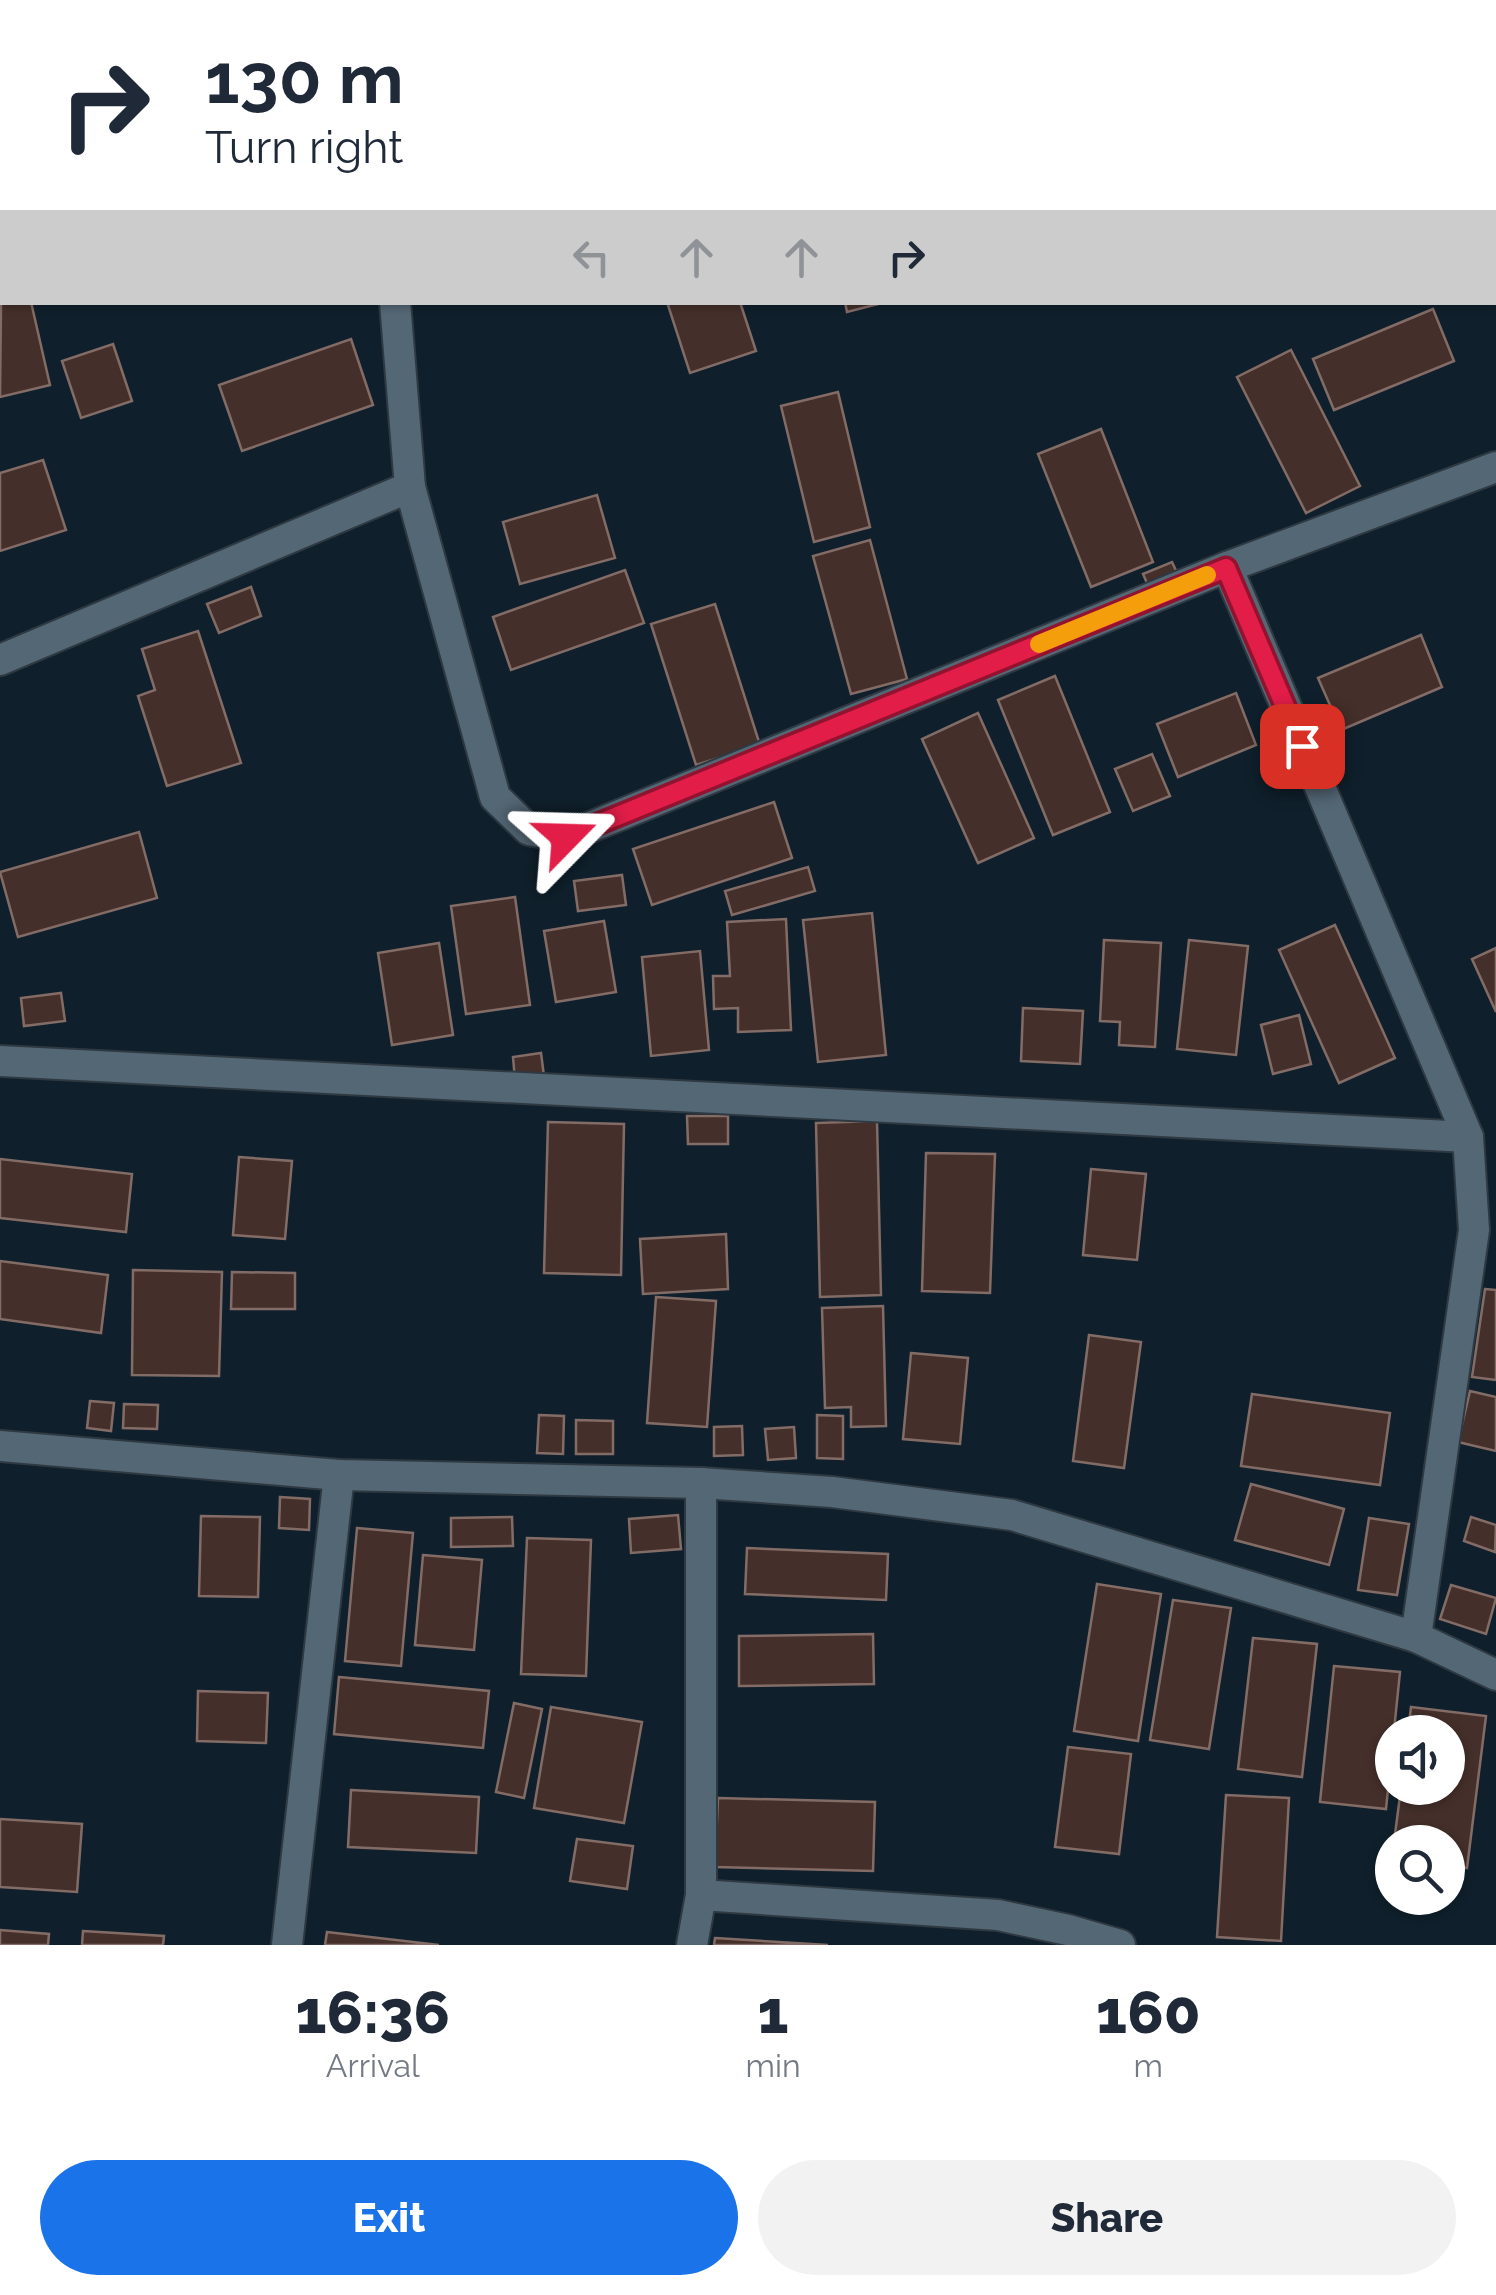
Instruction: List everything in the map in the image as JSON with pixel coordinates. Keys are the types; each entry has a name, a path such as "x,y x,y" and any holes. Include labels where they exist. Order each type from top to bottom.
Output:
{"street":[{"path":"402,305 410,487 495,797 529,830 566,837 1226,568 1496,467"},
{"path":"0,660 410,487"},
{"path":"1226,568 1468,1137 1485,1235 1416,1637"},
{"path":"0,1061 1468,1137"},
{"path":"0,1446 339,1475 701,1483 832,1492 1012,1515 1416,1637 1496,1675"},
{"path":"287,1945 339,1475"},
{"path":"692,1945 701,1896 701,1483"},
{"path":"701,1896 998,1916 1120,1945"}],"building":[{"path":"1,305 32,305 50,385 0,397"},
{"path":"668,305 741,305 756,351 690,373"},
{"path":"846,305 874,305 847,312"},
{"path":"1433,309 1454,361 1334,410 1313,359"},
{"path":"351,339 373,405 242,451 219,385"},
{"path":"113,344 132,401 81,418 62,361"},
{"path":"1291,350 1360,486 1306,513 1237,377"},
{"path":"838,392 870,527 814,542 781,406"},
{"path":"1101,429 1153,562 1091,587 1038,454"},
{"path":"43,460 66,530 0,551 0,473"},
{"path":"597,495 615,558 520,584 503,522"},
{"path":"870,540 907,679 851,694 813,556"},
{"path":"1172,562 1180,579 1150,590 1143,574"},
{"path":"625,570 644,623 511,670 493,617"},
{"path":"251,587 261,616 219,633 207,604"},
{"path":"715,604 760,745 696,765 651,624"},
{"path":"198,631 241,763 167,786 138,696 155,690 142,649"},
{"path":"1421,635 1442,687 1341,730 1318,678"},
{"path":"1055,676 1110,812 1053,835 998,700"},
{"path":"1236,693 1256,745 1178,777 1157,724"},
{"path":"978,713 1034,838 978,863 922,739"},
{"path":"1152,754 1170,796 1133,811 1115,769"},
{"path":"774,802 792,858 652,905 633,849"},
{"path":"139,832 157,898 18,937 0,872"},
{"path":"808,867 815,891 732,915 725,891"},
{"path":"622,875 626,905 578,911 574,881"},
{"path":"515,897 530,1005 466,1014 451,906"},
{"path":"872,913 886,1055 818,1062 803,920"},
{"path":"786,919 791,1030 738,1032 738,1008 714,1009 713,976 730,976 727,922"},
{"path":"604,921 616,992 556,1002 544,931"},
{"path":"1335,925 1395,1058 1339,1083 1279,950"},
{"path":"1104,940 1161,943 1155,1047 1119,1045 1120,1022 1100,1021"},
{"path":"1189,940 1248,946 1236,1055 1177,1049"},
{"path":"439,943 453,1035 392,1045 378,953"},
{"path":"1496,948 1496,1012 1472,959"},
{"path":"700,951 709,1050 651,1056 642,957"},
{"path":"61,993 65,1021 24,1026 21,998"},
{"path":"1023,1008 1083,1011 1080,1064 1021,1061"},
{"path":"1299,1015 1311,1064 1273,1074 1261,1025"},
{"path":"541,1053 544,1076 515,1080 513,1057"},
{"path":"687,1116 728,1116 728,1144 688,1144"},
{"path":"877,1121 881,1295 820,1297 816,1123"},
{"path":"548,1122 624,1124 621,1275 544,1273"},
{"path":"926,1153 995,1154 990,1293 922,1291"},
{"path":"239,1157 292,1161 285,1239 233,1235"},
{"path":"0,1159 132,1174 126,1232 0,1218"},
{"path":"1091,1169 1146,1174 1137,1260 1083,1255"},
{"path":"726,1234 728,1289 643,1294 640,1239"},
{"path":"0,1261 108,1275 101,1333 0,1319"},
{"path":"133,1270 222,1272 219,1376 132,1375"},
{"path":"232,1272 295,1273 295,1309 231,1309"},
{"path":"1485,1289 1496,1290 1496,1380 1472,1377"},
{"path":"656,1297 716,1301 707,1427 647,1423"},
{"path":"883,1306 886,1426 851,1427 851,1407 825,1408 822,1308"},
{"path":"1089,1335 1141,1342 1124,1468 1073,1461"},
{"path":"911,1353 968,1358 960,1444 903,1439"},
{"path":"1470,1391 1496,1397 1496,1451 1458,1442"},
{"path":"1252,1394 1390,1413 1380,1485 1241,1466"},
{"path":"90,1401 114,1403 111,1431 87,1428"},
{"path":"124,1404 158,1405 157,1429 123,1428"},
{"path":"539,1415 564,1416 563,1454 537,1453"},
{"path":"817,1415 843,1416 843,1459 817,1458"},
{"path":"576,1420 613,1421 613,1454 576,1454"},
{"path":"742,1426 743,1455 714,1456 714,1427"},
{"path":"794,1427 796,1458 768,1460 765,1429"},
{"path":"1251,1484 1344,1509 1329,1565 1235,1540"},
{"path":"280,1497 310,1499 309,1530 279,1528"},
{"path":"678,1515 681,1549 631,1553 629,1519"},
{"path":"201,1516 260,1517 258,1597 199,1596"},
{"path":"512,1517 513,1546 451,1547 451,1518"},
{"path":"1471,1517 1496,1525 1495,1552 1464,1541"},
{"path":"1369,1518 1409,1524 1397,1595 1358,1590"},
{"path":"357,1528 413,1533 401,1666 345,1661"},
{"path":"527,1538 591,1540 586,1676 521,1674"},
{"path":"747,1548 888,1554 886,1600 745,1594"},
{"path":"423,1555 482,1560 474,1650 415,1645"},
{"path":"1097,1584 1161,1594 1138,1741 1074,1731"},
{"path":"1451,1585 1496,1598 1486,1634 1440,1619"},
{"path":"1173,1600 1231,1608 1209,1749 1150,1740"},
{"path":"873,1634 874,1684 739,1686 739,1636"},
{"path":"1253,1638 1317,1644 1302,1777 1238,1769"},
{"path":"1334,1666 1400,1672 1396,1715 1375,1715 1375,1805 1386,1805 1386,1809 1320,1802"},
{"path":"339,1677 489,1691 483,1748 334,1734"},
{"path":"198,1691 268,1693 266,1743 197,1741"},
{"path":"514,1703 542,1709 524,1798 496,1792"},
{"path":"551,1707 642,1722 624,1823 534,1808"},
{"path":"1411,1707 1486,1716 1467,1868 1465,1825 1396,1825 1399,1805 1465,1805 1465,1715 1410,1715"},
{"path":"1068,1747 1131,1754 1119,1854 1055,1847"},
{"path":"351,1790 479,1797 476,1853 348,1847"},
{"path":"1226,1795 1289,1798 1281,1941 1217,1937"},
{"path":"718,1798 875,1802 873,1871 715,1867"},
{"path":"0,1819 82,1824 77,1892 0,1887"},
{"path":"577,1839 633,1846 627,1889 570,1881"},
{"path":"0,1930 49,1934 48,1945 0,1945"},
{"path":"83,1931 164,1936 163,1945 82,1945"},
{"path":"327,1932 439,1945 325,1945"},
{"path":"715,1938 828,1945 714,1945"}],"slow traffic":[{"path":"1039,644 1207,575"}],"route":[{"path":"566,837 1226,568 1302,746"}]}
